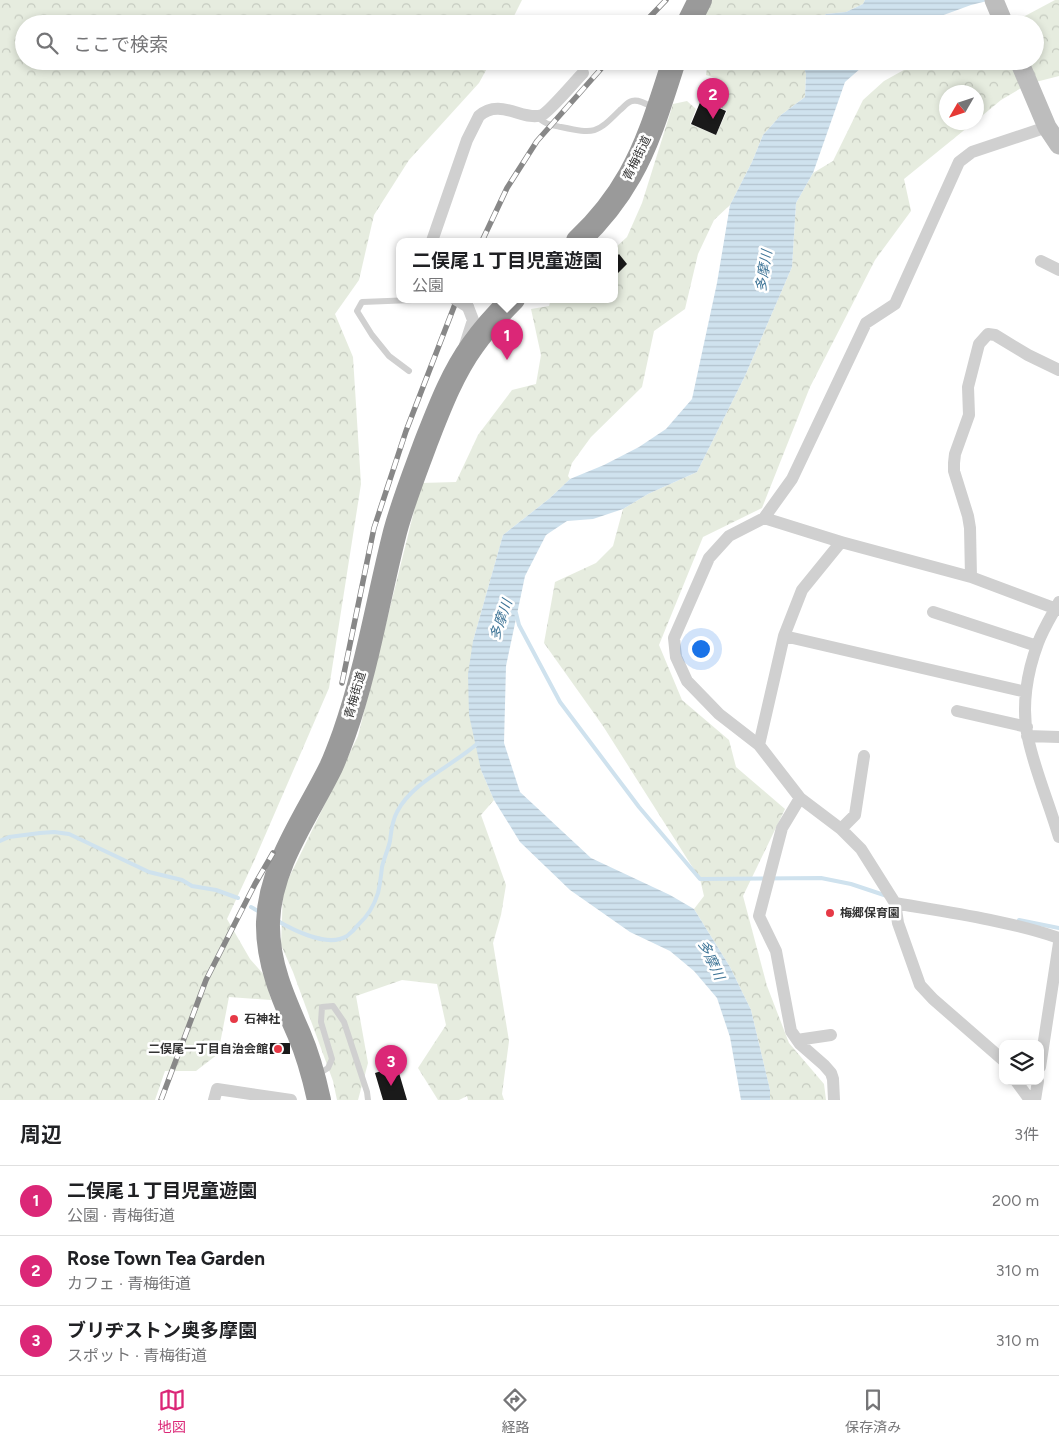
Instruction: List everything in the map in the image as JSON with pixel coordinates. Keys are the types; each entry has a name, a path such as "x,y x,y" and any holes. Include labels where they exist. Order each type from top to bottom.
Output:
{"highway":[{"path":"692,15 700,0"},
{"name":"青梅街道","path":"581,238 597,223 630,176 645,146 671,70"},
{"name":"青梅街道","path":"316,1089 271,958 268,936 270,898 278,873 300,822 332,765 345,732 396,531 410,485 441,406 472,346 490,322 509,303"}],"main road":[{"path":"994,0 1000,15"},
{"path":"1023,70 1047,127 1059,145"}],"street":[{"path":"433,238 467,140 479,116 493,109 513,110 531,116 543,115 583,73"},
{"path":"999,1057 933,999 920,985 898,923 895,903 861,849 841,829 800,798 759,745 719,714 687,681 676,657 674,638 709,558 729,536 764,518 792,479 866,323 895,304 959,162 972,152 1047,127"},
{"path":"1041,261 1059,270"},
{"path":"459,369 466,339 473,320 468,307 462,303"},
{"path":"971,577 970,528 954,471 954,463 955,454 969,414 968,386 979,344 988,334 995,335 1028,355 1059,370"},
{"path":"764,518 842,542 971,577 1058,607 1037,646 1030,668 1026,692 1027,731 1032,756 1059,837"},
{"path":"759,745 784,636 802,590 842,542"},
{"path":"933,612 1037,646"},
{"path":"784,636 1026,692"},
{"path":"957,711 1027,731 1059,737"},
{"path":"841,829 855,815 864,756"},
{"path":"800,798 782,828 760,916 776,951 792,1031 797,1040 831,1073 834,1079 834,1100"},
{"path":"895,903 1013,924 1059,938"},
{"path":"1044,1041 1059,943"},
{"path":"797,1040 831,1035"},
{"path":"1019,1085 1030,1100"},
{"path":"1035,1100 1037,1085"},
{"path":"214,1100 217,1089 291,1100"}],"lane":[{"path":"537,116 541,121 552,125 595,131 604,126 630,101 636,100 658,110"},
{"path":"396,301 362,302 357,311 372,336 389,356 409,371"},
{"path":"316,1089 332,1059 321,1022 322,1007 333,1006 344,1022 368,1100"}],"green space":[{"path":"0,0 522,0 514,15 15,15 15,70 486,70 479,83 409,160 374,215 359,280 335,314 353,357 361,484 329,688 227,919 250,959 265,976 271,1000 229,997 218,1054 196,1071 165,1071 155,1100 0,1100"},
{"path":"708,0 865,0 863,4 846,12 825,15 701,15"},
{"path":"1055,0 1059,0 1059,76 1028,84 1001,100 984,114 984,85 939,85 939,130 964,130 904,179 911,211 875,260 810,387 762,508 703,537 659,645 682,700 729,740 736,767 785,809 743,896 767,986 789,1043 824,1084 826,1100 770,1100 770,1090 751,1010 730,967 694,909 704,896 700,879 603,726 544,643 555,582 596,563 613,546 623,509 648,494 697,472 745,376 792,267 796,203 813,173 833,161 863,100 884,81 904,70 1044,70 1044,15 1027,15"},
{"path":"707,70 805,70 805,97 781,115 763,135 752,162 730,205 714,220 698,254 685,309 654,331 642,387 591,437 572,463 568,476 570,479 550,498 503,535 473,641 481,770 494,800 481,815 506,885 501,915 493,943 509,1041 502,1094 504,1100 468,1100 467,1096 459,1100 438,1100 418,1068 446,1025 437,984 402,980 356,996 368,1063 358,1100 337,1100 333,1081 293,972 281,945 283,890 358,736 421,483 456,482 478,435 512,390 536,384 541,355 531,309 549,306 550,303 618,303 618,245 627,237 642,203 673,104 687,101 696,109 690,124 716,135 727,111 720,107 718,79 706,75"}],"water":[{"path":"865,0 991,0 944,15 825,15 846,12 863,4"},
{"name":"多摩川","path":"805,70 859,70 845,82 813,173 796,203 792,267 745,376 697,472 648,494 623,509 593,519 567,521 546,535 525,576 506,666 504,743 520,792 591,858 670,895 694,909 730,967 751,1010 770,1090 770,1100 741,1100 730,1037 717,998 694,971 670,951 630,932 570,890 520,842 494,800 481,770 469,715 468,674 473,641 503,535 550,498 570,479 604,465 639,447 666,429 692,399 717,283 730,205 752,162 763,135 781,115 805,97"}],"building":[{"path":"701,100 726,111 716,135 691,124"},
{"path":"618,255 627,264 618,273"},
{"path":"267,1043 290,1043 290,1054 267,1054"},
{"path":"397,1066 407,1100 383,1100 375,1073"}],"waterway":[{"name":"多摩川","path":"516,613 519,625 560,702 639,807 700,879 821,878 851,884 887,896"},
{"path":"276,920 301,933 321,939 339,939 350,934 365,918 375,902 393,823 404,801 423,783 478,743"},
{"path":"0,841 9,837 40,833 69,834 149,872 182,880 192,886 216,890 238,898"},
{"path":"251,907 258,911"},
{"path":"1019,920 1059,928"}],"railway":[{"path":"652,15 666,0"},
{"path":"483,238 507,188 537,141 600,70"},
{"path":"342,683 374,528 406,431 455,303"},
{"path":"161,1100 206,980 273,853"}],"place":[{"name":"Rose Town Tea Garden","path":"713,119"},
{"name":"二俣尾１丁目児童遊園","path":"507,360"},
{"name":"梅郷保育園","path":"830,913"},
{"name":"石神社","path":"234,1019"},
{"name":"二俣尾一丁目自治会館","path":"278,1049"},
{"name":"ブリヂストン奥多摩園","path":"391,1086"}]}
